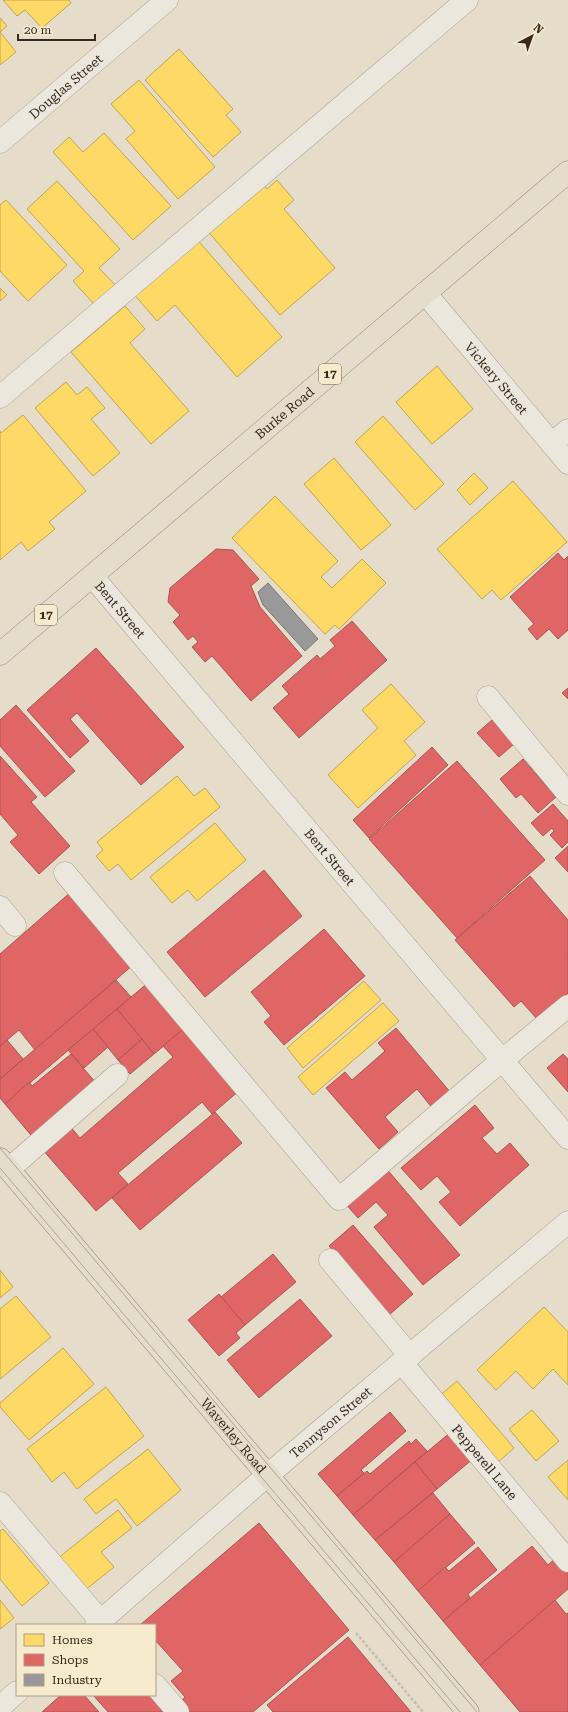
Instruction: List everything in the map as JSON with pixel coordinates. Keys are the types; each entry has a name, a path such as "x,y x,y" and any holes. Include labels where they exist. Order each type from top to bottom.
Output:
{"main road":[{"name":"Burke Road","path":"0,654 568,172"},
{"name":"Waverley Road","path":"4,1164 468,1712"}],"street":[{"name":"Douglas Street","path":"0,142 167,0"},
{"path":"0,397 467,0"},
{"name":"Vickery Street","path":"425,293 568,463"},
{"path":"552,444 568,430"},
{"name":"Bent Street","path":"92,576 568,1138"},
{"path":"488,697 568,794"},
{"path":"65,873 339,1199 502,1060 568,1006"},
{"path":"0,907 15,925"},
{"path":"4,1164 117,1075"},
{"name":"Tennyson Street","path":"100,1624 268,1475 568,1222"},
{"name":"Pepperell Lane","path":"330,1260 406,1359 568,1561"},
{"path":"0,1503 100,1624"},
{"path":"156,1686 178,1712"},
{"path":"0,1707 16,1693"}],"path":[{"path":"356,1633 423,1712"}],"building: Homes":[{"path":"3,0 69,0 71,3 42,28 25,10 17,16"},
{"path":"0,18 7,26 0,32"},
{"path":"0,32 16,52 0,65"},
{"path":"179,49 233,109 226,115 241,132 213,157 145,80"},
{"path":"139,80 215,167 178,199 126,139 135,131 111,104"},
{"path":"104,133 171,206 133,240 53,152 69,137 83,152"},
{"path":"277,180 294,200 284,209 335,268 280,315 205,228 260,181 267,189"},
{"path":"57,181 120,249 99,268 115,285 94,304 73,281 84,271 27,209"},
{"path":"6,200 67,265 28,301 0,271 0,205"},
{"path":"195,237 282,337 237,377 175,305 157,321 132,292"},
{"path":"0,288 7,295 0,301"},
{"path":"125,306 145,329 130,343 189,411 151,444 71,352"},
{"path":"437,366 473,409 432,444 396,402"},
{"path":"66,382 77,395 87,387 105,408 91,419 120,453 93,476 35,408"},
{"path":"23,415 86,491 49,522 55,529 28,551 21,542 0,560 0,431 1,433"},
{"path":"383,416 444,484 415,510 355,442"},
{"path":"334,458 391,525 361,550 304,484"},
{"path":"474,473 488,488 470,505 457,490"},
{"path":"513,481 567,542 501,600 492,590 482,599 437,549"},
{"path":"275,496 338,561 321,577 332,588 362,559 386,583 339,629 335,625 325,634 232,538"},
{"path":"391,684 425,722 404,741 416,755 358,808 328,775 378,728 362,710"},
{"path":"177,776 194,796 205,788 220,807 131,880 118,864 109,871 96,856 103,850 97,842"},
{"path":"215,823 246,860 197,901 188,890 172,903 150,877"},
{"path":"364,981 381,1000 303,1068 287,1048"},
{"path":"383,1003 399,1021 313,1095 298,1077"},
{"path":"0,1270 13,1287 0,1298"},
{"path":"16,1296 51,1337 0,1379 0,1309"},
{"path":"544,1307 568,1332 568,1385 553,1369 533,1389 516,1371 496,1390 477,1370"},
{"path":"63,1348 94,1384 29,1440 0,1407 0,1403"},
{"path":"457,1381 514,1448 496,1464 438,1397"},
{"path":"106,1387 144,1436 77,1489 64,1472 52,1482 27,1449"},
{"path":"532,1410 559,1441 536,1461 509,1429"},
{"path":"148,1449 181,1490 137,1526 116,1499 96,1514 84,1499"},
{"path":"568,1460 568,1500 548,1477"},
{"path":"118,1510 132,1528 101,1552 114,1567 84,1591 57,1559"},
{"path":"3,1529 49,1583 22,1606 0,1579 0,1531"},
{"path":"0,1600 14,1618 0,1629"}],"building: Shops":[{"path":"216,549 233,550 259,579 251,586 260,607 302,656 251,701 212,656 205,662 192,647 198,642 193,636 188,640 173,622 180,615 168,602 170,588"},
{"path":"558,553 564,560 568,556 568,630 558,639 549,629 537,640 528,629 534,624 510,597"},
{"path":"352,621 387,660 299,738 273,708 289,694 282,686 317,655 320,659 335,646 330,640"},
{"path":"96,648 184,747 141,785 77,713 70,719 89,741 70,758 27,710"},
{"path":"568,688 568,699 562,693"},
{"path":"16,705 75,771 45,797 0,746 0,720"},
{"path":"492,720 514,744 499,757 477,733"},
{"path":"432,747 448,765 369,838 353,820"},
{"path":"0,756 37,797 31,802 70,846 39,874 10,842 18,835 0,814"},
{"path":"523,759 556,797 538,813 521,794 516,798 500,779"},
{"path":"457,761 545,860 457,938 369,839"},
{"path":"553,804 568,821 568,842 562,848 550,835 554,831 552,828 543,836 531,823"},
{"path":"568,846 568,872 555,858"},
{"path":"264,870 302,916 205,997 167,952"},
{"path":"530,876 568,920 568,993 537,1019 521,1001 514,1007 455,940"},
{"path":"72,891 134,964 35,1050 19,1030 0,1046 0,954"},
{"path":"324,929 365,976 284,1045 264,1022 271,1016 251,992"},
{"path":"116,980 131,997 5,1104 0,1098 0,1079"},
{"path":"150,981 188,1026 154,1054 117,1009"},
{"path":"117,1009 142,1039 118,1060 93,1029"},
{"path":"396,1028 451,1093 433,1109 417,1089 385,1117 398,1132 379,1149 326,1088 345,1072 352,1080 385,1051 378,1043"},
{"path":"93,1029 108,1047 84,1068 68,1050"},
{"path":"182,1030 240,1090 212,1114 202,1102 118,1173 128,1184 96,1211 42,1149 69,1125 80,1138 173,1057 163,1046"},
{"path":"142,1039 154,1054 130,1074 118,1060"},
{"path":"7,1040 23,1059 0,1079 0,1046"},
{"path":"71,1054 97,1084 35,1140 5,1104 29,1082 32,1086"},
{"path":"563,1054 568,1059 568,1092 547,1068"},
{"path":"475,1105 494,1128 482,1138 497,1154 510,1143 529,1165 460,1226 439,1202 451,1192 437,1176 421,1190 401,1168"},
{"path":"215,1112 242,1143 140,1230 112,1198"},
{"path":"385,1167 460,1255 423,1285 374,1227 388,1215 376,1202 358,1218 344,1202"},
{"path":"353,1225 413,1294 389,1315 329,1246"},
{"path":"273,1254 296,1282 245,1325 221,1297"},
{"path":"219,1294 245,1325 236,1333 240,1338 219,1356 188,1320"},
{"path":"300,1299 332,1336 259,1398 227,1360"},
{"path":"390,1412 406,1431 361,1470 364,1473 337,1496 318,1474"},
{"path":"452,1431 474,1458 437,1489 415,1462"},
{"path":"416,1439 427,1451 353,1515 337,1496 367,1471 370,1474 409,1441 411,1444"},
{"path":"415,1462 437,1489 375,1540 353,1515"},
{"path":"433,1493 450,1514 394,1562 375,1540"},
{"path":"450,1514 475,1543 418,1591 394,1562"},
{"path":"259,1523 349,1630 253,1712 187,1712 179,1703 185,1697 171,1681 183,1671 156,1641 156,1624 141,1624"},
{"path":"532,1546 548,1565 559,1555 568,1566 568,1589 480,1665 443,1621"},
{"path":"478,1547 497,1570 468,1594 470,1598 443,1621 418,1591 445,1567 449,1571"},
{"path":"555,1600 566,1614 568,1613 568,1712 520,1712 480,1665"},
{"path":"348,1637 411,1712 273,1712 267,1705"},
{"path":"60,1696 85,1696 99,1712 42,1712"},
{"path":"94,1696 151,1696 165,1712 108,1712"}],"building: Industry":[{"path":"268,583 318,639 305,651 263,605 258,592"}],"tram line":[{"path":"0,1148 477,1712"},
{"path":"0,1168 460,1712"}]}
